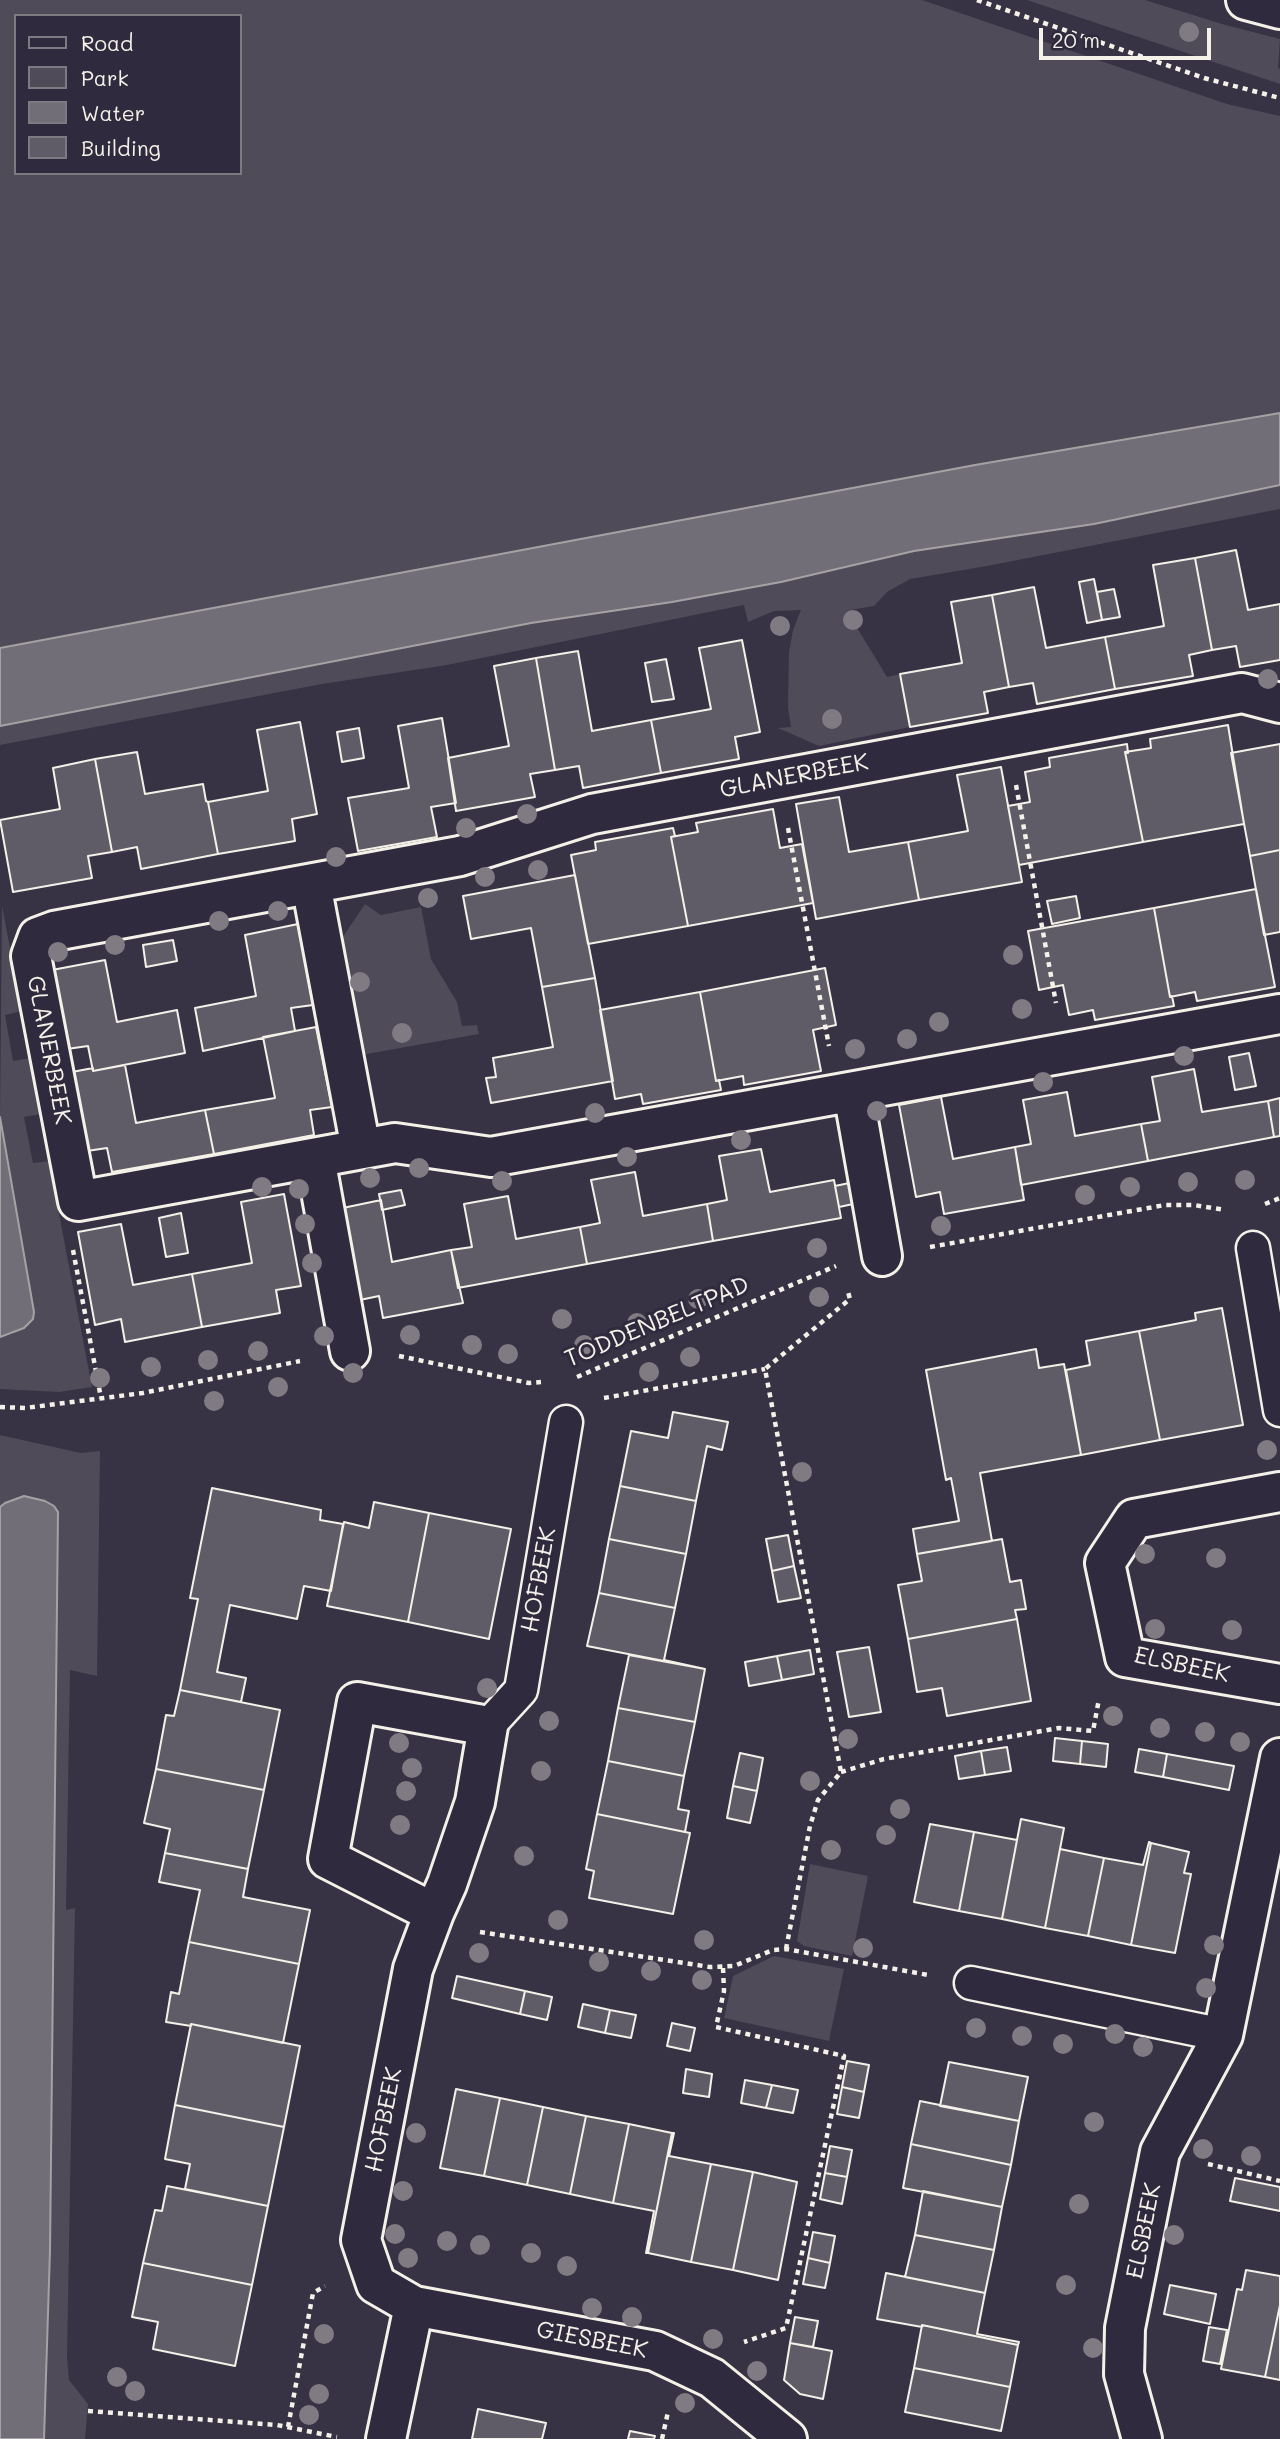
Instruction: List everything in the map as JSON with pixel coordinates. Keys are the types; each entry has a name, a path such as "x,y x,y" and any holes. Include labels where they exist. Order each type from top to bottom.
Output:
{"street":[{"path":"1246,0 1280,9"},
{"name":"GLANERBEEK","path":"78,1202 31,956 38,937 54,931 460,856 592,814 1242,693 1280,703"},
{"path":"311,884 361,1149"},
{"path":"78,1202 395,1143 491,1157 1280,1014"},
{"path":"853,1092 882,1256"},
{"path":"315,1158 350,1351"},
{"name":"ELSBEEK","path":"1280,1492 1134,1519 1105,1563 1125,1657 1280,1684"},
{"path":"433,1913 328,1859 357,1702 488,1726"},
{"name":"HOFBEEK","path":"414,2306 376,2284 361,2241 413,1969 433,1913 447,1884 475,1802 488,1726"},
{"name":"ELSBEEK","path":"1142,2439 1124,2374 1125,2328 1160,2152 1223,2035 1273,1833 1280,1758"},
{"path":"386,2439 414,2306"},
{"name":"GIESBEEK","path":"414,2306 654,2351 712,2378 787,2439"}],"lane":[{"path":"1253,1248 1280,1410"},
{"name":"HOFBEEK","path":"488,1726 521,1689 566,1422"},
{"path":"971,1983 1223,2035"}],"path":[{"path":"977,0 1204,78 1280,98"},
{"path":"1016,787 1057,1006"},
{"path":"789,834 831,1056"},
{"path":"1257,1206 1280,1198"},
{"path":"78,1202 70,1234 101,1398"},
{"name":"TODDENBELTPAD","path":"570,1379 590,1374 809,1276 842,1264 1165,1205 1235,1210"},
{"path":"591,1401 765,1369 850,1299 842,1264"},
{"name":"TODDENBELTPAD","path":"0,1407 25,1408 143,1393 350,1351 381,1352 529,1383 550,1382"},
{"path":"765,1369 841,1772"},
{"path":"786,1948 818,1800 841,1772 884,1759 1059,1728 1093,1731 1103,1676 1125,1657"},
{"path":"433,1913 481,1932 723,1968 786,1948 971,1983"},
{"path":"662,2439 678,2362 786,2328 844,2056 716,2027 724,1991 723,1968"},
{"path":"1160,2152 1280,2181"},
{"path":"288,2427 313,2294 368,2259"},
{"path":"88,2412 288,2427 344,2439"}],"green space":[{"path":"0,0 922,0 1227,104 1280,116 1280,413 975,465 0,648"},
{"path":"1027,0 1145,0 1280,39 1280,84"},
{"path":"1280,485 1280,509 910,579 887,592 874,606 850,610 856,626 887,677 900,674 910,727 819,746 778,728 791,727 788,708 789,652 793,630 801,610 774,611 748,622 744,605 447,665 322,684 0,745 0,726 531,623 781,582 914,551 1094,524"},
{"path":"365,904 381,915 421,907 431,959 457,1002 462,1026 477,1025 479,1034 361,1055 340,941"},
{"path":"2,906 22,1011 5,1015 13,1061 30,1058 41,1114 24,1117 33,1163 49,1161 92,1387 59,1392 0,1389 0,1337 13,1334 14,1192 0,1117"},
{"path":"0,1435 81,1453 100,1451 97,1676 70,1670 66,1910 75,1908 67,2357 69,2380 88,2404 85,2439 44,2439 50,2250 0,1507"},
{"path":"810,1864 868,1876 852,1956 804,1946 797,1941"},
{"path":"774,1956 844,1969 829,2041 724,2018 733,1976"}],"water":[{"path":"1280,413 1280,485 1094,524 914,551 781,582 531,623 0,726 0,648 975,465"},
{"path":"0,1117 34,1312 33,1319 24,1328 0,1337"},
{"path":"24,1496 45,1501 58,1512 50,2250 44,2439 0,2439 0,1507"}],"building":[{"path":"1236,550 1248,610 1280,604 1280,660 1240,667 1236,646 1212,650 1195,558"},
{"path":"1195,558 1212,650 1189,655 1193,676 1115,689 1105,637 1164,626 1153,565"},
{"path":"1094,579 1102,620 1087,623 1079,582"},
{"path":"1034,587 1046,648 1105,637 1115,689 1037,704 1033,683 1009,687 992,595"},
{"path":"1114,589 1120,617 1102,620 1097,592"},
{"path":"992,595 1009,687 984,692 988,713 910,727 900,674 962,663 951,602"},
{"path":"742,640 760,732 735,737 739,759 661,773 651,720 711,709 699,648"},
{"path":"578,651 592,731 651,720 661,773 583,788 579,766 555,770 536,658"},
{"path":"536,658 555,770 530,774 535,797 456,811 448,758 509,746 494,666"},
{"path":"666,659 674,699 652,702 645,663"},
{"path":"442,718 456,803 431,807 437,837 358,851 348,798 409,788 398,726"},
{"path":"300,722 317,814 292,819 295,841 218,854 208,802 268,791 257,730"},
{"path":"1228,725 1244,824 1143,842 1125,752 1151,748 1150,739"},
{"path":"359,728 364,758 342,762 337,732"},
{"path":"1127,744 1128,753 1125,752 1143,842 1019,865 1008,806 1030,802 1025,772 1050,767 1049,758"},
{"path":"1280,744 1280,850 1250,856 1231,753"},
{"path":"137,752 145,794 203,784 218,854 141,869 137,847 112,852 95,759"},
{"path":"95,759 112,852 88,856 92,878 13,892 0,820 60,809 53,768"},
{"path":"1001,767 1022,882 919,900 908,842 968,831 957,775"},
{"path":"839,797 849,852 908,842 919,900 816,919 796,804"},
{"path":"773,809 780,848 802,844 813,903 688,926 671,837 698,832 696,823"},
{"path":"673,828 675,836 671,837 688,926 588,944 571,855 596,850 595,842"},
{"path":"1280,850 1280,932 1264,935 1250,856"},
{"path":"575,875 595,978 542,987 531,928 471,939 463,896"},
{"path":"1256,889 1275,987 1197,1001 1195,992 1170,997 1154,908"},
{"path":"1076,896 1080,918 1052,924 1047,901"},
{"path":"1154,908 1170,997 1172,996 1174,1006 1095,1020 1093,1010 1069,1015 1063,985 1039,990 1028,931"},
{"path":"298,924 313,1005 291,1008 295,1031 203,1051 195,1008 256,996 245,935"},
{"path":"173,940 177,961 146,967 143,945"},
{"path":"105,960 117,1022 177,1010 185,1053 93,1071 88,1046 67,1049 52,970"},
{"path":"825,968 836,1025 813,1030 821,1071 744,1085 743,1076 716,1081 700,992"},
{"path":"595,978 613,1081 491,1103 486,1078 496,1077 493,1058 553,1047 542,987"},
{"path":"700,992 716,1081 719,1080 721,1090 643,1104 641,1094 615,1099 600,1010"},
{"path":"316,1027 332,1107 310,1110 314,1135 214,1154 205,1110 275,1098 263,1037"},
{"path":"1249,1053 1256,1086 1235,1090 1229,1057"},
{"path":"125,1065 136,1123 205,1110 214,1154 112,1172 107,1148 87,1151 72,1072"},
{"path":"1194,1069 1202,1112 1268,1101 1274,1137 1148,1161 1141,1124 1160,1121 1152,1077"},
{"path":"1067,1092 1075,1136 1141,1124 1148,1161 1021,1185 1015,1147 1031,1144 1023,1100"},
{"path":"941,1097 953,1159 1015,1147 1024,1200 944,1214 940,1192 916,1197 899,1105"},
{"path":"1280,1098 1280,1136 1274,1137 1268,1101"},
{"path":"761,1149 770,1192 834,1180 841,1218 713,1241 707,1204 727,1200 719,1156"},
{"path":"635,1172 643,1216 707,1204 713,1241 587,1264 580,1227 600,1223 591,1180"},
{"path":"854,1182 858,1203 839,1207 835,1186"},
{"path":"401,1190 405,1205 382,1210 379,1194"},
{"path":"284,1194 301,1286 276,1290 280,1313 202,1327 192,1274 252,1263 241,1202"},
{"path":"508,1196 516,1239 580,1227 587,1264 458,1288 451,1250 472,1247 464,1204"},
{"path":"381,1200 392,1262 451,1250 463,1303 383,1318 379,1296 355,1301 338,1209"},
{"path":"181,1213 188,1253 166,1257 159,1218"},
{"path":"121,1224 133,1285 192,1274 202,1327 125,1342 121,1319 95,1325 78,1232"},
{"path":"1222,1308 1243,1425 1160,1440 1139,1331 1196,1320 1195,1313"},
{"path":"1139,1331 1160,1440 1081,1455 1066,1370 1090,1365 1086,1341"},
{"path":"1036,1349 1039,1368 1064,1364 1081,1455 980,1473 992,1541 917,1554 913,1529 959,1521 951,1478 946,1480 926,1370"},
{"path":"673,1412 728,1422 722,1450 707,1446 696,1501 620,1486 631,1431 668,1438"},
{"path":"620,1486 696,1501 686,1554 609,1539"},
{"path":"212,1488 321,1510 320,1520 343,1524 331,1591 304,1586 297,1619 230,1605 217,1672 246,1678 241,1702 180,1690 198,1599 190,1598"},
{"path":"374,1502 429,1513 408,1622 327,1606 344,1522 369,1528"},
{"path":"429,1513 511,1529 489,1639 408,1622"},
{"path":"788,1535 794,1566 772,1571 766,1539"},
{"path":"609,1539 686,1554 675,1608 599,1593"},
{"path":"1002,1539 1010,1582 1021,1580 1026,1609 1015,1610 1017,1619 908,1639 898,1585 922,1581 917,1554"},
{"path":"794,1566 801,1598 778,1602 772,1571"},
{"path":"599,1593 675,1608 664,1660 705,1669 587,1646"},
{"path":"1017,1619 1031,1701 947,1716 942,1688 917,1692 908,1639"},
{"path":"869,1647 881,1712 849,1717 837,1652"},
{"path":"810,1650 814,1674 782,1680 777,1656"},
{"path":"629,1655 705,1669 695,1722 618,1708"},
{"path":"777,1656 782,1680 749,1686 745,1662"},
{"path":"180,1690 280,1710 264,1790 156,1769 166,1715 174,1716"},
{"path":"618,1708 695,1722 684,1776 608,1761"},
{"path":"1055,1738 1082,1741 1080,1764 1053,1761"},
{"path":"1082,1741 1108,1744 1106,1767 1080,1764"},
{"path":"1007,1747 1011,1771 985,1775 981,1751"},
{"path":"1139,1749 1167,1754 1163,1777 1135,1772"},
{"path":"981,1751 985,1775 959,1779 955,1756"},
{"path":"740,1753 763,1758 757,1791 733,1786"},
{"path":"1167,1754 1234,1766 1229,1790 1163,1777"},
{"path":"608,1761 684,1776 678,1809 689,1811 685,1832 597,1814"},
{"path":"156,1769 264,1790 248,1869 165,1853 170,1829 144,1823"},
{"path":"733,1786 757,1791 750,1823 727,1818"},
{"path":"597,1814 690,1833 673,1914 589,1898 594,1871 586,1869"},
{"path":"1021,1819 1064,1828 1045,1928 1002,1919"},
{"path":"930,1824 974,1832 959,1911 914,1902"},
{"path":"974,1832 1017,1840 1002,1919 959,1911"},
{"path":"1149,1842 1151,1843 1131,1945 1088,1936 1104,1858 1143,1865"},
{"path":"1151,1843 1189,1852 1184,1873 1191,1874 1175,1953 1131,1945"},
{"path":"1060,1849 1104,1858 1088,1936 1045,1928"},
{"path":"165,1853 248,1869 243,1897 310,1910 299,1964 189,1942 200,1890 159,1882"},
{"path":"189,1942 299,1964 283,2043 191,2024 166,2022 171,1992 179,1994"},
{"path":"457,1976 525,1991 520,2014 452,1998"},
{"path":"525,1991 552,1997 547,2020 520,2014"},
{"path":"583,2004 610,2010 605,2033 578,2027"},
{"path":"610,2010 636,2015 631,2038 605,2033"},
{"path":"672,2023 695,2028 690,2051 667,2046"},
{"path":"191,2024 300,2046 284,2127 175,2105"},
{"path":"847,2061 869,2065 864,2092 842,2087"},
{"path":"949,2062 1028,2077 1019,2121 940,2106"},
{"path":"686,2069 712,2074 709,2097 683,2093"},
{"path":"745,2080 772,2085 766,2108 741,2103"},
{"path":"772,2085 798,2090 793,2113 766,2108"},
{"path":"842,2087 864,2092 859,2118 837,2114"},
{"path":"456,2089 500,2098 484,2176 440,2168"},
{"path":"500,2098 543,2107 527,2185 484,2176"},
{"path":"920,2101 1019,2121 1011,2165 911,2144"},
{"path":"175,2105 284,2127 268,2206 185,2189 190,2164 165,2159"},
{"path":"543,2107 586,2116 570,2194 527,2185"},
{"path":"586,2116 629,2124 613,2203 570,2194"},
{"path":"629,2124 672,2133 648,2253 654,2211 613,2203"},
{"path":"672,2133 669,2156 711,2164 691,2262 648,2253"},
{"path":"911,2144 1011,2165 1002,2207 903,2188"},
{"path":"830,2146 852,2150 847,2177 825,2173"},
{"path":"711,2164 753,2172 733,2270 691,2262"},
{"path":"753,2172 797,2182 778,2280 733,2270"},
{"path":"825,2173 847,2177 842,2204 820,2199"},
{"path":"1235,2178 1280,2187 1280,2211 1230,2201"},
{"path":"167,2186 268,2206 252,2285 143,2263 155,2210 162,2211"},
{"path":"923,2191 1002,2207 994,2250 915,2235"},
{"path":"813,2232 835,2236 830,2263 808,2258"},
{"path":"915,2235 994,2250 985,2293 905,2277"},
{"path":"808,2258 830,2263 825,2288 803,2284"},
{"path":"143,2263 252,2285 235,2366 153,2349 158,2322 132,2317"},
{"path":"1246,2270 1280,2276 1280,2305 1265,2377 1221,2369 1237,2289 1242,2290"},
{"path":"886,2273 985,2293 977,2334 1019,2342 1018,2345 922,2325 877,2319"},
{"path":"1170,2285 1216,2294 1210,2324 1164,2314"},
{"path":"1280,2305 1280,2380 1265,2377"},
{"path":"795,2317 818,2321 813,2347 790,2343"},
{"path":"922,2325 1018,2345 1010,2387 914,2368"},
{"path":"1209,2327 1227,2330 1220,2364 1203,2361"},
{"path":"790,2343 832,2351 823,2399 800,2394 784,2380"},
{"path":"914,2368 1010,2387 1001,2431 905,2412"},
{"path":"478,2409 546,2423 542,2439 472,2439"},
{"path":"630,2431 655,2436 654,2439 628,2439"}]}
